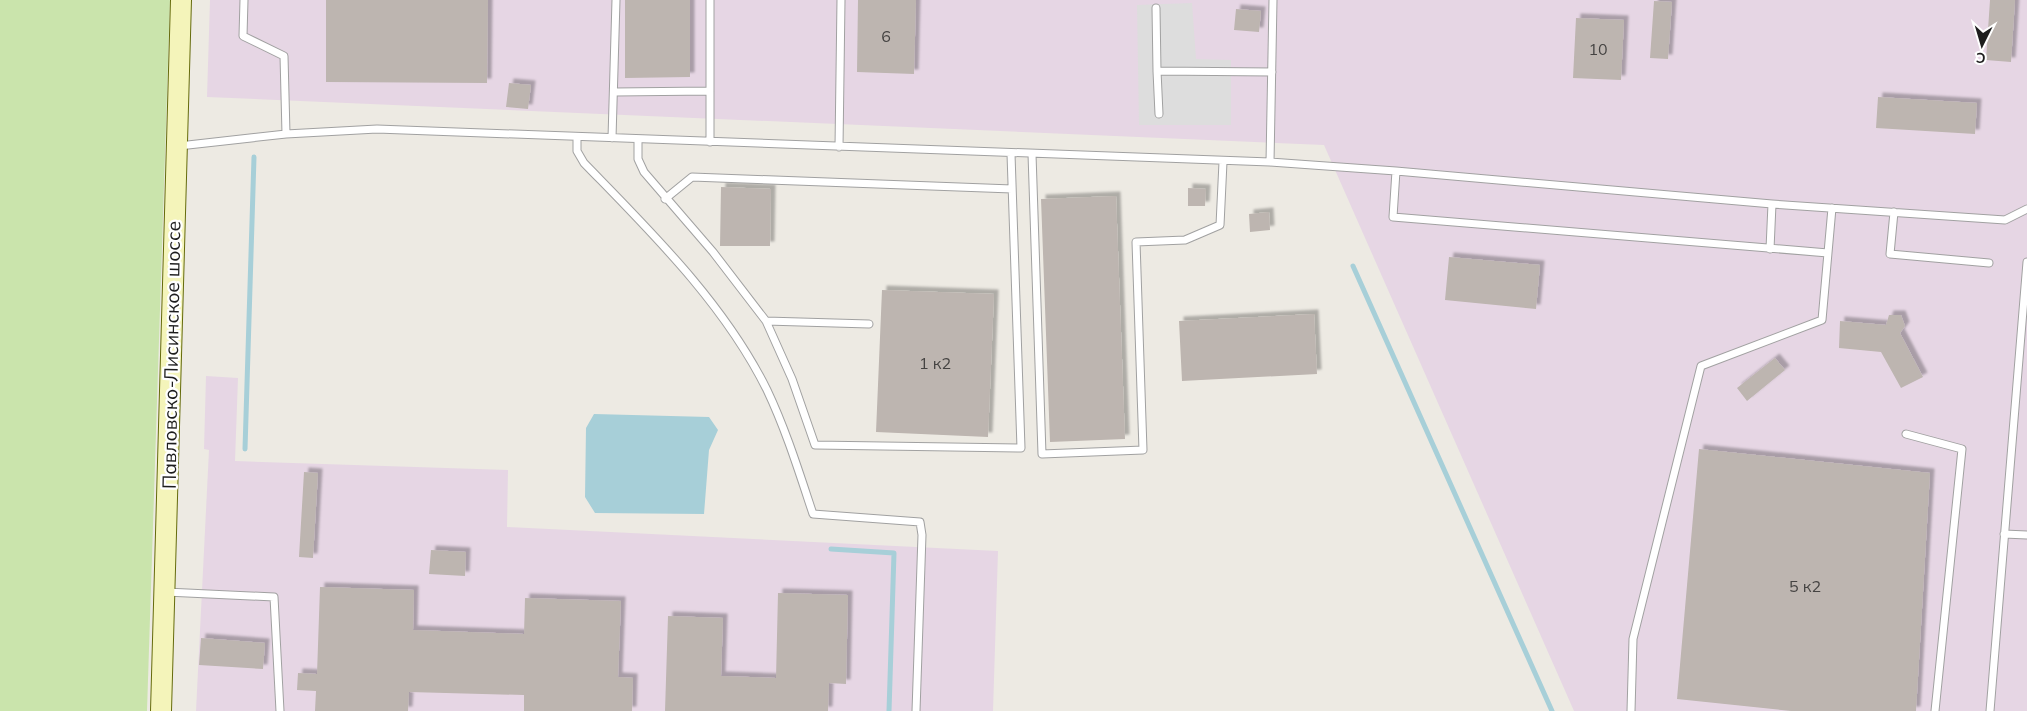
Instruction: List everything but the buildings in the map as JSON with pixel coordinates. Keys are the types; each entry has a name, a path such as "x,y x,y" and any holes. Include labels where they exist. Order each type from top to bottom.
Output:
{"main road":[{"name":"Павловско-Лисинское шоссе","path":"161,711 181,0"}],"lane":[{"path":"244,0 243,36 284,56 286,134"},
{"path":"612,138 615,92 616,0"},
{"path":"710,0 710,142"},
{"path":"839,147 841,0"},
{"path":"1270,162 1273,0"},
{"path":"1156,8 1159,114"},
{"path":"1157,71 1272,72"},
{"path":"615,92 710,91"},
{"path":"176,146 286,134 377,128 1011,154 1270,162 1396,171 1772,204 2005,220 2027,209"},
{"path":"577,137 577,151 584,163 645,226 732,331 766,389 789,438 813,514 920,522 922,534 916,711"},
{"path":"638,139 638,158 644,172 665,199 713,252 766,321 792,379 815,445 1020,448 1011,154"},
{"path":"1032,154 1042,454 1143,450 1136,242 1185,240 1220,225 1223,162"},
{"path":"1396,171 1392,217 1828,253"},
{"path":"665,199 692,177 1012,189"},
{"path":"1770,249 1772,204"},
{"path":"1631,711 1633,639 1701,366 1822,320 1832,208"},
{"path":"1894,212 1890,254 1989,263"},
{"path":"1990,711 2027,262"},
{"path":"766,321 869,324"},
{"path":"1906,434 1962,449 1935,711"},
{"path":"2004,534 2027,535"},
{"path":"165,592 274,597 280,711"}],"shaded area":[{"path":"210,0 2027,0 2027,711 1574,711 1324,145 207,97"},
{"path":"1192,3 1196,59 1231,60 1231,125 1139,125 1137,5"},
{"path":"206,376 238,378 235,461 508,470 507,527 998,551 993,711 196,711 209,450 204,449"}],"green space":[{"path":"0,0 170,0 147,711 0,711"}],"water":[{"path":"594,414 709,417 718,430 709,450 704,514 595,513 585,497 586,428"}],"waterway":[{"path":"245,449 254,157"},
{"path":"1353,266 1552,711"},
{"path":"831,549 894,553 889,711"}]}
